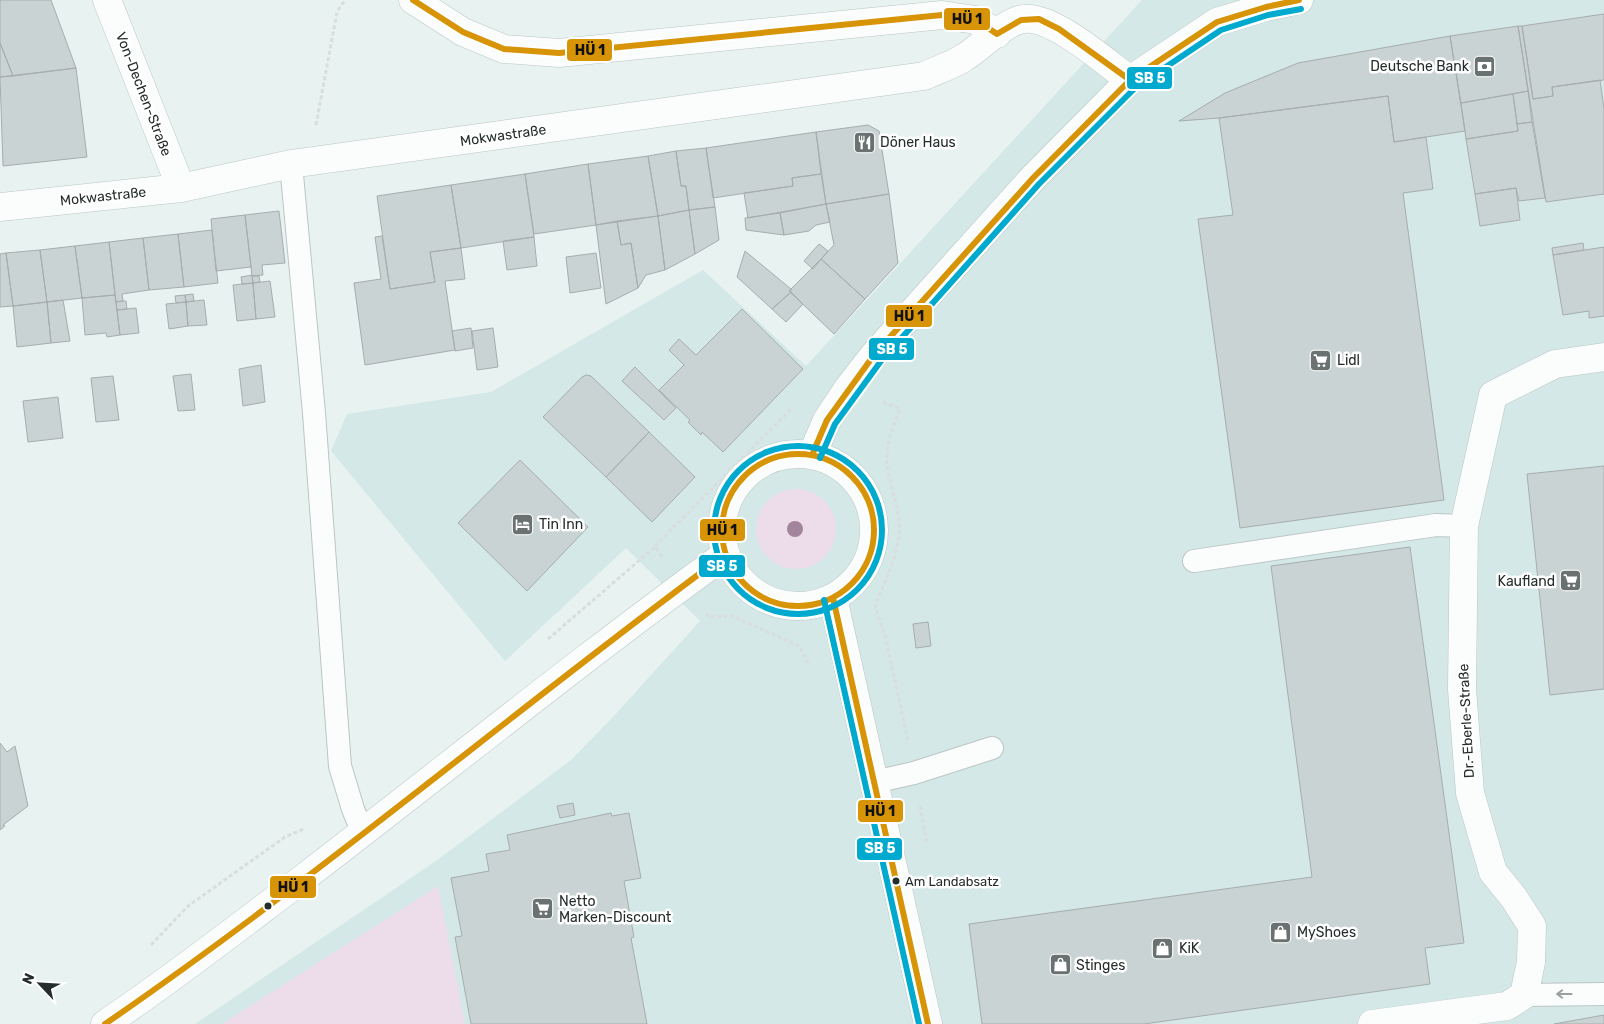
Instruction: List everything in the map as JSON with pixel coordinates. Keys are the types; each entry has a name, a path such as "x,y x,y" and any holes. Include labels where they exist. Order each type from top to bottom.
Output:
{"street":[{"name":"Von-Dechen-Straße","path":"107,0 181,188"},
{"path":"413,0 464,32 504,49 559,53 942,15 976,20 996,34"},
{"path":"812,455 827,420 848,387 874,355 1033,178 1130,80 1218,22 1266,7 1299,0"},
{"name":"Mokwastraße","path":"0,207 181,188 291,164 924,76 965,58 996,34 1021,20 1040,19 1059,28 1130,80"},
{"name":"Dr.-Eberle-Straße","path":"1524,995 1531,962 1532,926 1514,898 1493,872 1470,793 1462,689 1464,526 1493,395 1556,364 1604,357"},
{"path":"797,453 812,455 829,461 855,477 872,508 874,543 860,575 833,598 811,606 788,606 765,598 746,586 734,571 726,554 722,526 729,498 746,475 769,459 797,453"},
{"path":"105,1024 364,834 726,554"},
{"path":"833,598 928,1024"},
{"path":"1372,1024 1507,1006 1524,995"}],"lane":[{"path":"291,164 314,413 340,766 353,809 364,834"},
{"path":"1194,561 1436,525 1464,526"},
{"path":"874,782 914,773 992,748"},
{"path":"1524,995 1604,994"}],"path":[{"path":"291,164 315,128 337,12 345,0"},
{"path":"848,387 900,409 892,430 887,464 900,532 895,558 875,606 886,639 929,850"},
{"path":"793,407 655,546 709,617 732,616 799,646 812,672"}],"shaded area":[{"path":"1142,0 1604,0 1604,1024 195,1024 436,861 571,760 613,717 700,621 626,548 505,661 331,451 347,414 491,392 703,270 806,366"},
{"path":"796,489 811,492 824,501 833,514 836,529 833,544 824,557 811,566 796,569 781,566 768,557 759,544 756,529 759,514 768,501 781,492"},
{"path":"438,886 465,1024 222,1024"}],"building":[{"path":"0,0 51,0 76,68 13,76 0,43"},
{"path":"1604,14 1604,80 1552,87 1553,96 1533,99 1522,26"},
{"path":"1518,26 1528,91 1461,103 1450,36"},
{"path":"1518,26 1522,26 1533,99 1553,96 1552,87 1600,80 1604,109 1604,194 1546,202"},
{"path":"1450,36 1465,131 1394,142 1388,96 1219,118 1179,121 1225,93 1298,63"},
{"path":"0,43 13,76 0,77"},
{"path":"76,68 87,157 3,166 0,77"},
{"path":"1528,91 1532,122 1517,124 1513,94"},
{"path":"1513,94 1518,131 1466,139 1461,103"},
{"name":"Lidl","path":"1388,96 1394,142 1426,137 1433,189 1403,193 1444,500 1240,528 1198,219 1233,215 1219,118"},
{"path":"1532,122 1545,198 1519,201 1516,188 1475,194 1466,139 1518,131 1517,124"},
{"path":"868,125 879,131 889,194 826,204 816,132"},
{"path":"816,132 821,174 792,178 793,186 713,198 706,148"},
{"path":"706,148 715,207 689,210 686,186 681,186 676,151"},
{"path":"676,151 681,186 686,186 689,210 658,216 648,156"},
{"path":"648,156 658,216 596,225 588,164"},
{"path":"588,164 596,225 534,234 525,174"},
{"path":"525,174 534,237 461,248 451,185"},
{"path":"821,174 826,204 748,218 744,193 793,186 792,178"},
{"path":"451,185 461,248 430,252 435,282 390,289 377,196"},
{"path":"1516,188 1520,220 1480,226 1475,194"},
{"path":"889,194 898,263 865,299 821,259 834,245 826,204"},
{"path":"826,204 830,222 816,225 809,231 784,235 780,213"},
{"path":"715,207 719,240 695,254 689,210"},
{"path":"689,210 695,254 665,270 658,216"},
{"path":"279,211 285,263 262,265 263,275 252,276 245,215"},
{"path":"780,213 784,235 746,230 745,218"},
{"path":"245,215 251,267 216,271 211,219"},
{"path":"658,216 665,270 646,275 638,288 631,243 621,245 617,221"},
{"path":"617,221 621,245 631,243 638,288 606,304 596,225"},
{"path":"212,230 218,283 184,287 178,234"},
{"path":"178,234 184,287 149,290 143,238"},
{"path":"382,236 390,289 435,282 430,252 461,248 465,279 445,281 455,350 365,365 354,283 381,279 375,237"},
{"path":"534,237 537,266 507,270 503,241"},
{"path":"143,238 149,290 122,294 123,301 116,302 109,242"},
{"path":"109,242 115,295 82,298 75,246"},
{"path":"1583,243 1584,250 1553,255 1552,248"},
{"path":"819,244 828,251 813,269 804,261"},
{"path":"75,246 82,298 47,302 40,250"},
{"path":"1604,247 1604,316 1589,318 1589,311 1563,315 1553,255"},
{"path":"40,250 47,302 13,306 6,253"},
{"path":"745,251 791,289 791,292 772,309 737,277"},
{"path":"6,253 13,306 0,307 0,254"},
{"path":"596,253 601,288 570,293 566,257"},
{"path":"821,259 865,299 834,334 789,291"},
{"path":"252,275 253,283 242,284 241,277"},
{"path":"252,276 259,276 260,282 253,283"},
{"path":"270,281 275,317 256,319 253,283"},
{"path":"253,283 256,319 237,321 233,285"},
{"path":"791,292 803,304 786,322 772,309"},
{"path":"193,294 194,301 186,302 185,295"},
{"path":"115,295 120,335 107,337 106,333 85,335 82,298"},
{"path":"185,295 186,302 176,303 175,296"},
{"path":"63,300 70,341 51,343 47,302"},
{"path":"204,300 207,325 188,326 186,302"},
{"path":"126,301 127,309 117,310 116,302"},
{"path":"47,302 51,343 17,347 13,306"},
{"path":"186,302 188,326 169,329 166,304"},
{"path":"136,308 139,333 120,335 117,310"},
{"path":"742,309 803,369 723,452 702,432 701,435 688,422 690,420 659,390 684,365 669,350 679,339 696,355"},
{"path":"471,328 473,348 455,351 452,331"},
{"path":"493,328 498,367 477,370 472,331"},
{"path":"261,365 265,402 243,406 239,369"},
{"path":"635,367 676,408 664,420 622,381"},
{"path":"191,374 195,410 178,411 173,376"},
{"path":"586,375 591,376 649,432 606,477 543,417"},
{"path":"113,376 119,420 96,422 91,378"},
{"path":"58,397 63,438 28,442 23,401"},
{"path":"649,432 695,477 652,522 606,477"},
{"path":"520,460 588,527 527,591 458,523"},
{"name":"Kaufland","path":"1604,466 1604,689 1550,695 1527,474"},
{"path":"1410,547 1464,943 1425,948 1430,984 1144,1024 982,1024 969,924 1312,877 1271,566"},
{"path":"928,622 931,646 916,648 913,624"},
{"path":"0,743 7,752 15,746 28,806 3,825 5,826 0,830"},
{"path":"573,803 575,815 560,818 557,806"},
{"name":"Netto Marken-Discount","path":"611,813 612,816 629,813 641,878 624,881 634,937 631,938 647,1024 471,1024 455,937 462,936 451,878 489,871 486,854 510,850 507,835"},
{"path":"1604,1015 1604,1024 1554,1024"}],"transit line":[{"path":"413,0 463,32 504,49 559,53 942,15 976,20 997,34 1021,20 1039,19 1059,29 1130,80"},
{"path":"812,455 827,420 874,355 1033,178 1130,80 1217,22 1266,7 1299,0"},
{"path":"820,458 835,424 881,361 1039,184 1136,87 1221,30 1268,15 1301,9"},
{"path":"806,446 830,452 858,470 876,498 881,514 882,530 881,546 876,562 858,590 845,600 822,611 790,614 766,608 738,590 728,577 717,554 714,522 720,498 738,470 751,460 774,449 806,446"},
{"path":"798,454 827,460 840,467 851,477 861,488 868,501 874,530 868,559 861,572 851,583 840,593 827,600 798,606 769,600 756,593 745,583 735,572 728,559 722,530 728,501 735,488 745,477 756,467 769,460 798,454"},
{"path":"105,1024 263,910 648,612 726,554"},
{"path":"833,598 928,1024"},
{"path":"824,600 919,1024"}],"place":[{"name":"Deutsche Bank","path":"1485,66"},
{"name":"Döner Haus","path":"864,142"},
{"name":"Lidl","path":"1321,360"},
{"name":"Tin Inn","path":"523,524"},
{"name":"Kaufland","path":"1571,581"},
{"name":"Am Landabsatz","path":"896,881"},
{"name":"Netto Marken-Discount","path":"543,909"},
{"name":"MyShoes","path":"1281,932"},
{"name":"KiK","path":"1163,948"},
{"name":"Stinges","path":"1060,965"}]}
